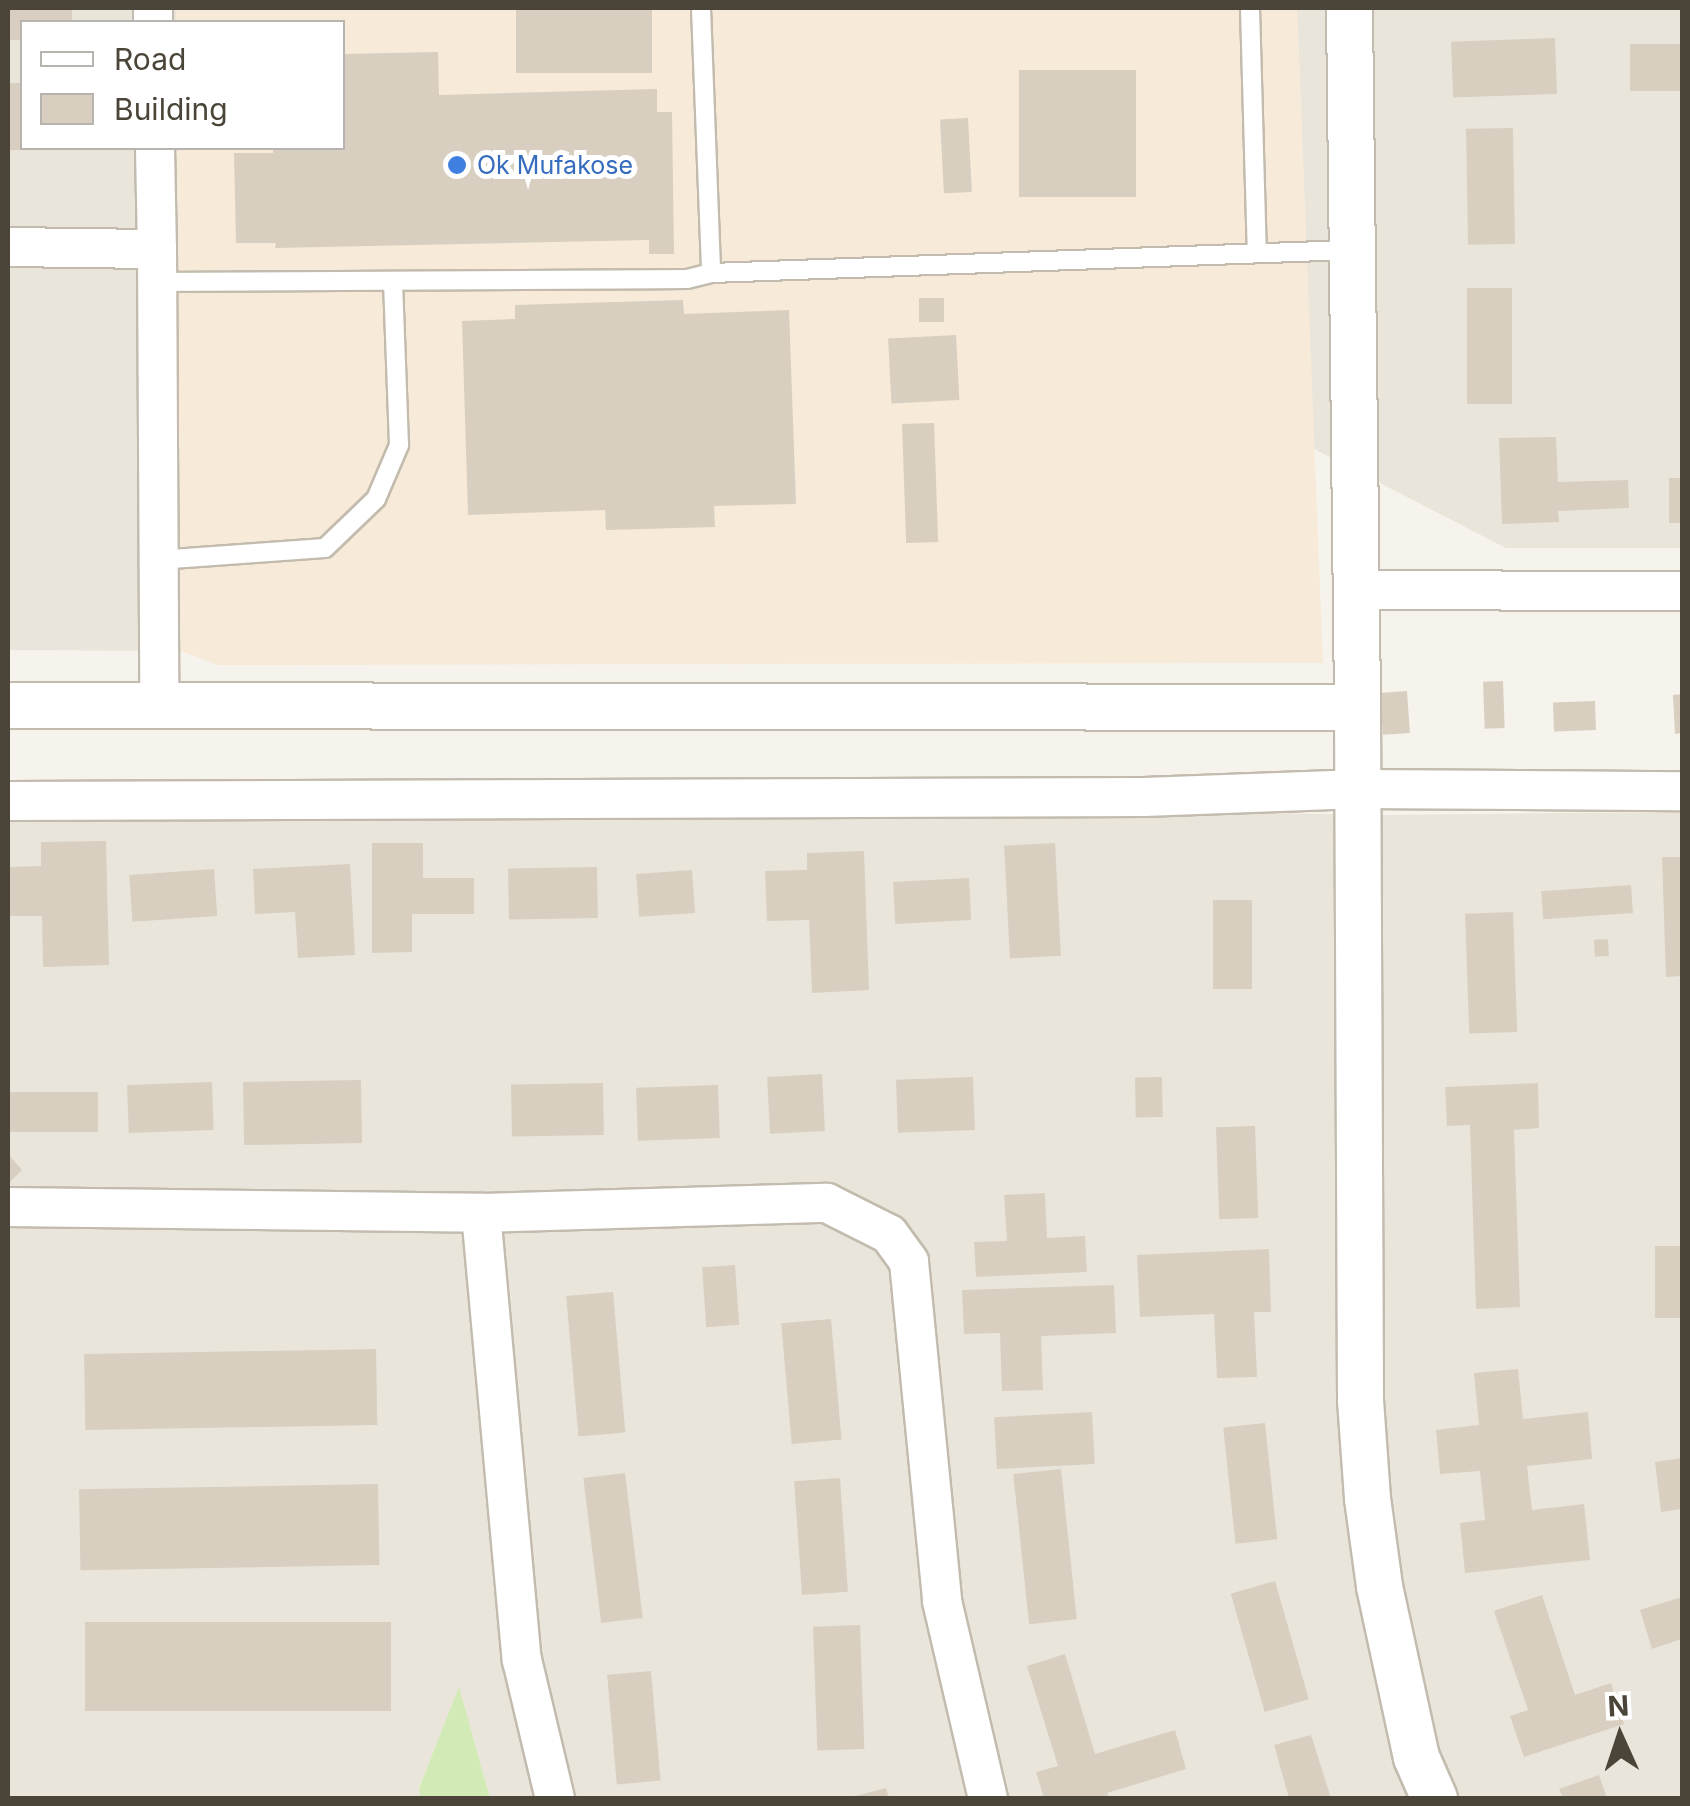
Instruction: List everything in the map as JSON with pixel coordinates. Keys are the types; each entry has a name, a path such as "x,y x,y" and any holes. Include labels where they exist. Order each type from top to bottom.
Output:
{"street":[{"path":"1349,8 1360,789 1360,1400 1366,1498 1379,1586 1416,1757 1434,1798"},
{"path":"155,150 159,705"},
{"path":"8,247 156,266"},
{"path":"1355,590 1682,591"},
{"path":"8,705 1357,707"},
{"path":"8,802 1144,797 1360,789 1682,791"},
{"path":"8,1208 481,1213 827,1204 889,1234 909,1262 942,1601 988,1798"},
{"path":"481,1213 522,1660 555,1798"}],"lane":[{"path":"701,8 711,272"},
{"path":"1250,8 1257,253"},
{"path":"156,266 393,281 688,279 711,272 1354,250"},
{"path":"158,560 325,548 376,498 398,446 393,281"}],"shaded area":[{"path":"8,8 176,8 176,20 20,20 20,150 177,150 181,651 8,650"},
{"path":"176,8 1297,8 1323,663 218,665 181,651 177,150 345,150 345,20 176,20"},
{"path":"1297,8 1682,8 1682,548 1506,548 1314,449"},
{"path":"8,790 1380,815 1682,812 1682,1798 490,1798 459,1689 419,1787 420,1798 8,1798"}],"green space":[{"path":"459,1687 490,1798 420,1798 419,1788"}],"building":[{"path":"8,8 72,8 72,20 20,20 20,40 8,40"},
{"path":"516,8 652,8 652,73 516,73"},
{"path":"1555,38 1557,94 1453,98 1451,42"},
{"path":"1630,44 1682,44 1682,91 1630,91"},
{"path":"438,52 439,95 657,89 657,112 672,112 674,254 649,254 649,240 275,248 276,243 236,243 234,153 345,150 345,54"},
{"path":"1019,70 1136,70 1136,197 1019,197"},
{"path":"8,83 20,83 20,150 8,150"},
{"path":"968,118 972,192 944,193 940,119"},
{"path":"1513,128 1515,244 1468,245 1466,129"},
{"path":"1467,288 1512,288 1512,404 1467,404"},
{"path":"919,298 944,298 944,322 919,322"},
{"path":"683,300 684,314 789,310 796,504 714,506 715,527 606,530 605,510 468,515 462,321 515,319 515,305"},
{"path":"956,335 959,400 891,403 888,339"},
{"path":"934,423 938,542 906,543 902,424"},
{"path":"1556,437 1558,482 1628,480 1629,508 1558,511 1559,522 1502,524 1499,438"},
{"path":"1669,478 1682,478 1682,523 1669,523"},
{"path":"1503,681 1505,728 1485,729 1483,682"},
{"path":"1407,691 1410,733 1383,735 1380,693"},
{"path":"1682,694 1682,733 1675,734 1673,695"},
{"path":"1595,701 1596,730 1554,731 1553,702"},
{"path":"106,841 109,965 43,967 42,916 8,916 8,867 41,866 41,842"},
{"path":"372,843 423,843 423,878 474,878 474,914 412,914 412,952 372,953"},
{"path":"1055,843 1061,956 1010,959 1004,846"},
{"path":"864,851 869,990 812,993 809,920 767,921 765,871 807,870 807,853"},
{"path":"1662,857 1682,857 1682,976 1666,977"},
{"path":"350,864 355,955 298,958 295,912 255,914 253,869"},
{"path":"597,867 598,918 509,920 508,869"},
{"path":"214,869 217,916 132,922 129,875"},
{"path":"692,870 695,913 639,917 636,874"},
{"path":"969,878 971,920 895,924 893,882"},
{"path":"1631,885 1633,913 1543,919 1541,891"},
{"path":"1213,900 1252,900 1252,989 1213,989"},
{"path":"1513,912 1517,1032 1469,1034 1465,914"},
{"path":"1608,939 1609,956 1595,957 1594,940"},
{"path":"822,1074 825,1131 770,1134 767,1077"},
{"path":"973,1077 975,1130 898,1133 896,1080"},
{"path":"1135,1077 1162,1077 1163,1117 1136,1117"},
{"path":"361,1080 362,1143 244,1145 243,1082"},
{"path":"212,1082 214,1130 129,1133 127,1085"},
{"path":"603,1083 604,1135 512,1137 511,1085"},
{"path":"1538,1083 1539,1128 1514,1130 1520,1307 1476,1309 1470,1125 1447,1126 1445,1087"},
{"path":"718,1085 720,1138 638,1141 636,1088"},
{"path":"8,1092 98,1092 98,1132 8,1132"},
{"path":"1255,1126 1258,1218 1219,1219 1216,1127"},
{"path":"8,1154 22,1170 8,1184"},
{"path":"1045,1193 1047,1238 1085,1236 1087,1272 976,1277 974,1242 1007,1241 1004,1195"},
{"path":"1655,1246 1682,1246 1682,1318 1655,1318"},
{"path":"1269,1249 1271,1312 1254,1312 1257,1377 1217,1378 1214,1314 1140,1317 1137,1255"},
{"path":"735,1265 739,1325 706,1327 702,1267"},
{"path":"1114,1285 1116,1333 1041,1336 1043,1390 1002,1391 1000,1333 964,1334 962,1290"},
{"path":"613,1292 625,1432 578,1437 566,1296"},
{"path":"831,1319 842,1440 792,1444 781,1323"},
{"path":"376,1349 377,1425 85,1430 84,1354"},
{"path":"1518,1369 1523,1419 1588,1412 1592,1459 1527,1466 1532,1510 1584,1504 1590,1560 1465,1573 1460,1523 1485,1520 1480,1471 1440,1474 1436,1430 1479,1425 1474,1373"},
{"path":"1092,1412 1095,1464 997,1469 994,1417"},
{"path":"1265,1423 1277,1539 1235,1544 1223,1427"},
{"path":"1682,1458 1682,1509 1661,1512 1655,1462"},
{"path":"1061,1469 1077,1619 1029,1624 1013,1474"},
{"path":"625,1473 643,1618 601,1623 583,1478"},
{"path":"840,1478 848,1592 802,1595 794,1481"},
{"path":"378,1484 379,1565 80,1570 79,1489"},
{"path":"1275,1581 1309,1699 1265,1712 1231,1594"},
{"path":"1542,1595 1575,1695 1611,1683 1624,1724 1524,1757 1510,1716 1528,1710 1494,1611"},
{"path":"1682,1597 1682,1639 1652,1649 1640,1610"},
{"path":"85,1622 391,1622 391,1711 85,1711"},
{"path":"860,1625 864,1749 817,1751 813,1627"},
{"path":"1065,1654 1095,1754 1175,1730 1186,1769 1107,1793 1109,1798 1044,1798 1036,1772 1058,1766 1027,1666"},
{"path":"651,1671 661,1781 617,1784 607,1675"},
{"path":"1311,1735 1331,1798 1289,1798 1274,1745"},
{"path":"1599,1775 1607,1798 1563,1798 1559,1789"},
{"path":"886,1788 889,1798 851,1798 851,1797"}],"place":[{"name":"Ok Mufakose","path":"457,165"}]}
